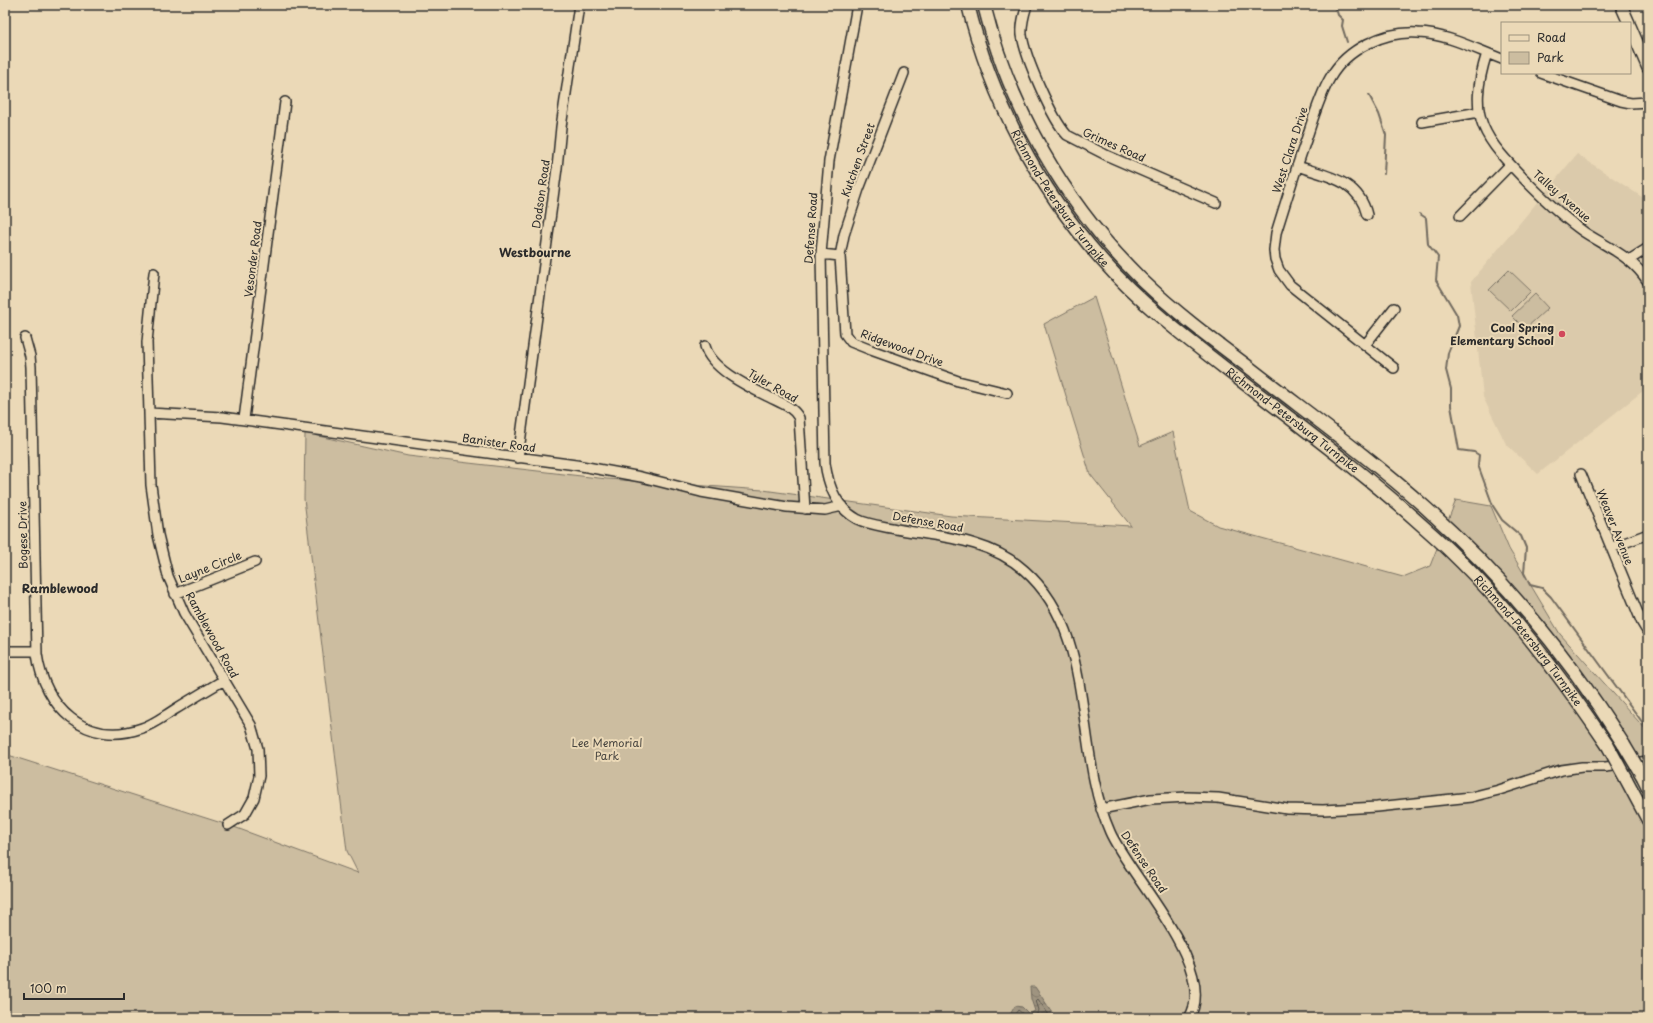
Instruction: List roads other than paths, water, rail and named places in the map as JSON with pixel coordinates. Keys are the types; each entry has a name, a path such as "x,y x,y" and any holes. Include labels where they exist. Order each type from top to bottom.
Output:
{"highway":[{"name":"Richmond-Petersburg Turnpike","path":"968,5 992,79 1022,147 1058,204 1102,260 1154,311 1373,483 1428,530 1471,572 1514,620 1561,680 1608,746 1648,820"},
{"name":"Richmond-Petersburg Turnpike","path":"984,5 1006,74 1030,129 1064,186 1121,259 1168,304 1386,475 1462,542 1495,576 1551,641 1604,712 1645,782"}],"main road":[{"path":"1621,5 1629,22"},
{"path":"1631,29 1648,68"}],"street":[{"name":"Dodson Road","path":"518,458 557,168 561,127 579,5"},
{"name":"Defense Road","path":"858,5 829,161 821,254 825,463 829,484 842,506 856,518 871,524 962,540 983,546 1013,561 1038,583 1054,605 1067,637 1079,685 1091,771 1101,809 1115,842 1165,916 1190,968 1196,993 1193,1010 1189,1018"},
{"name":"Grimes Road","path":"1027,5 1022,26 1025,46 1049,104 1062,130 1067,135 1108,156 1216,203"},
{"name":"West Clara Drive","path":"1394,368 1300,294 1284,278 1279,270 1275,260 1274,242 1297,166 1330,77 1360,48 1395,34 1419,33 1444,37 1501,59"},
{"name":"Talley Avenue","path":"1486,53 1478,88 1479,112 1486,133 1493,145 1510,165 1567,219 1629,260 1648,282"},
{"name":"Kutchen Street","path":"840,256 844,235 860,189 904,73"},
{"path":"1544,74 1621,101 1631,103 1648,102"},
{"name":"Vesonder Road","path":"244,419 285,102"},
{"path":"1422,122 1479,112"},
{"path":"1460,216 1510,165"},
{"path":"1297,166 1332,178 1355,190 1362,199 1367,215"},
{"path":"1629,260 1648,248"},
{"path":"821,254 840,256"},
{"name":"Ridgewood Drive","path":"840,256 845,332 851,342 958,381 1007,393"},
{"name":"Ramblewood Road","path":"154,273 147,342 149,413 154,510 162,556 175,594 196,634 251,725 256,738 259,763 256,788 250,807 238,820 228,825"},
{"path":"1365,345 1394,308"},
{"name":"Bogese Drive","path":"25,338 30,356 31,368 36,651 42,679 53,700 69,718 88,728 98,731 122,732 143,728 224,680"},
{"name":"Tyler Road","path":"705,346 714,363 748,386 792,408 799,418 805,508"},
{"name":"Banister Road","path":"149,413 186,414 244,419 330,430 614,472 701,492 805,508 825,510 842,506"},
{"name":"Weaver Avenue","path":"1581,474 1642,623 1648,633"},
{"path":"1611,548 1648,534"},
{"name":"Layne Circle","path":"175,594 255,562"},
{"path":"5,651 36,651"},
{"path":"1101,809 1151,799 1188,797 1218,798 1287,809 1338,810 1377,807 1471,797 1561,770 1582,767 1606,767 1648,761"}],"water":[{"path":"1030,987 1035,987 1056,1018 1008,1018 1015,1006 1022,1007 1029,1014 1035,1011 1031,999"}],"waterway":[{"path":"1335,5 1338,15 1343,20 1342,26 1347,42"},
{"path":"1369,95 1379,114 1386,135 1384,174"},
{"path":"1420,214 1426,218 1428,244 1438,257 1436,280 1457,315 1459,326 1448,353 1446,370 1451,389 1451,406 1459,450 1474,452 1479,455 1478,465 1493,506 1502,520 1521,536 1526,548 1524,573 1530,585 1542,588 1551,597 1648,730"}],"place":[{"name":"Cool Spring Elementary School","path":"1562,334"}],"district":[{"name":"Westbourne","path":"535,253"},
{"name":"Ramblewood","path":"60,589"}],"park label":[{"name":"Lee Memorial Park","path":"607,749"}]}
